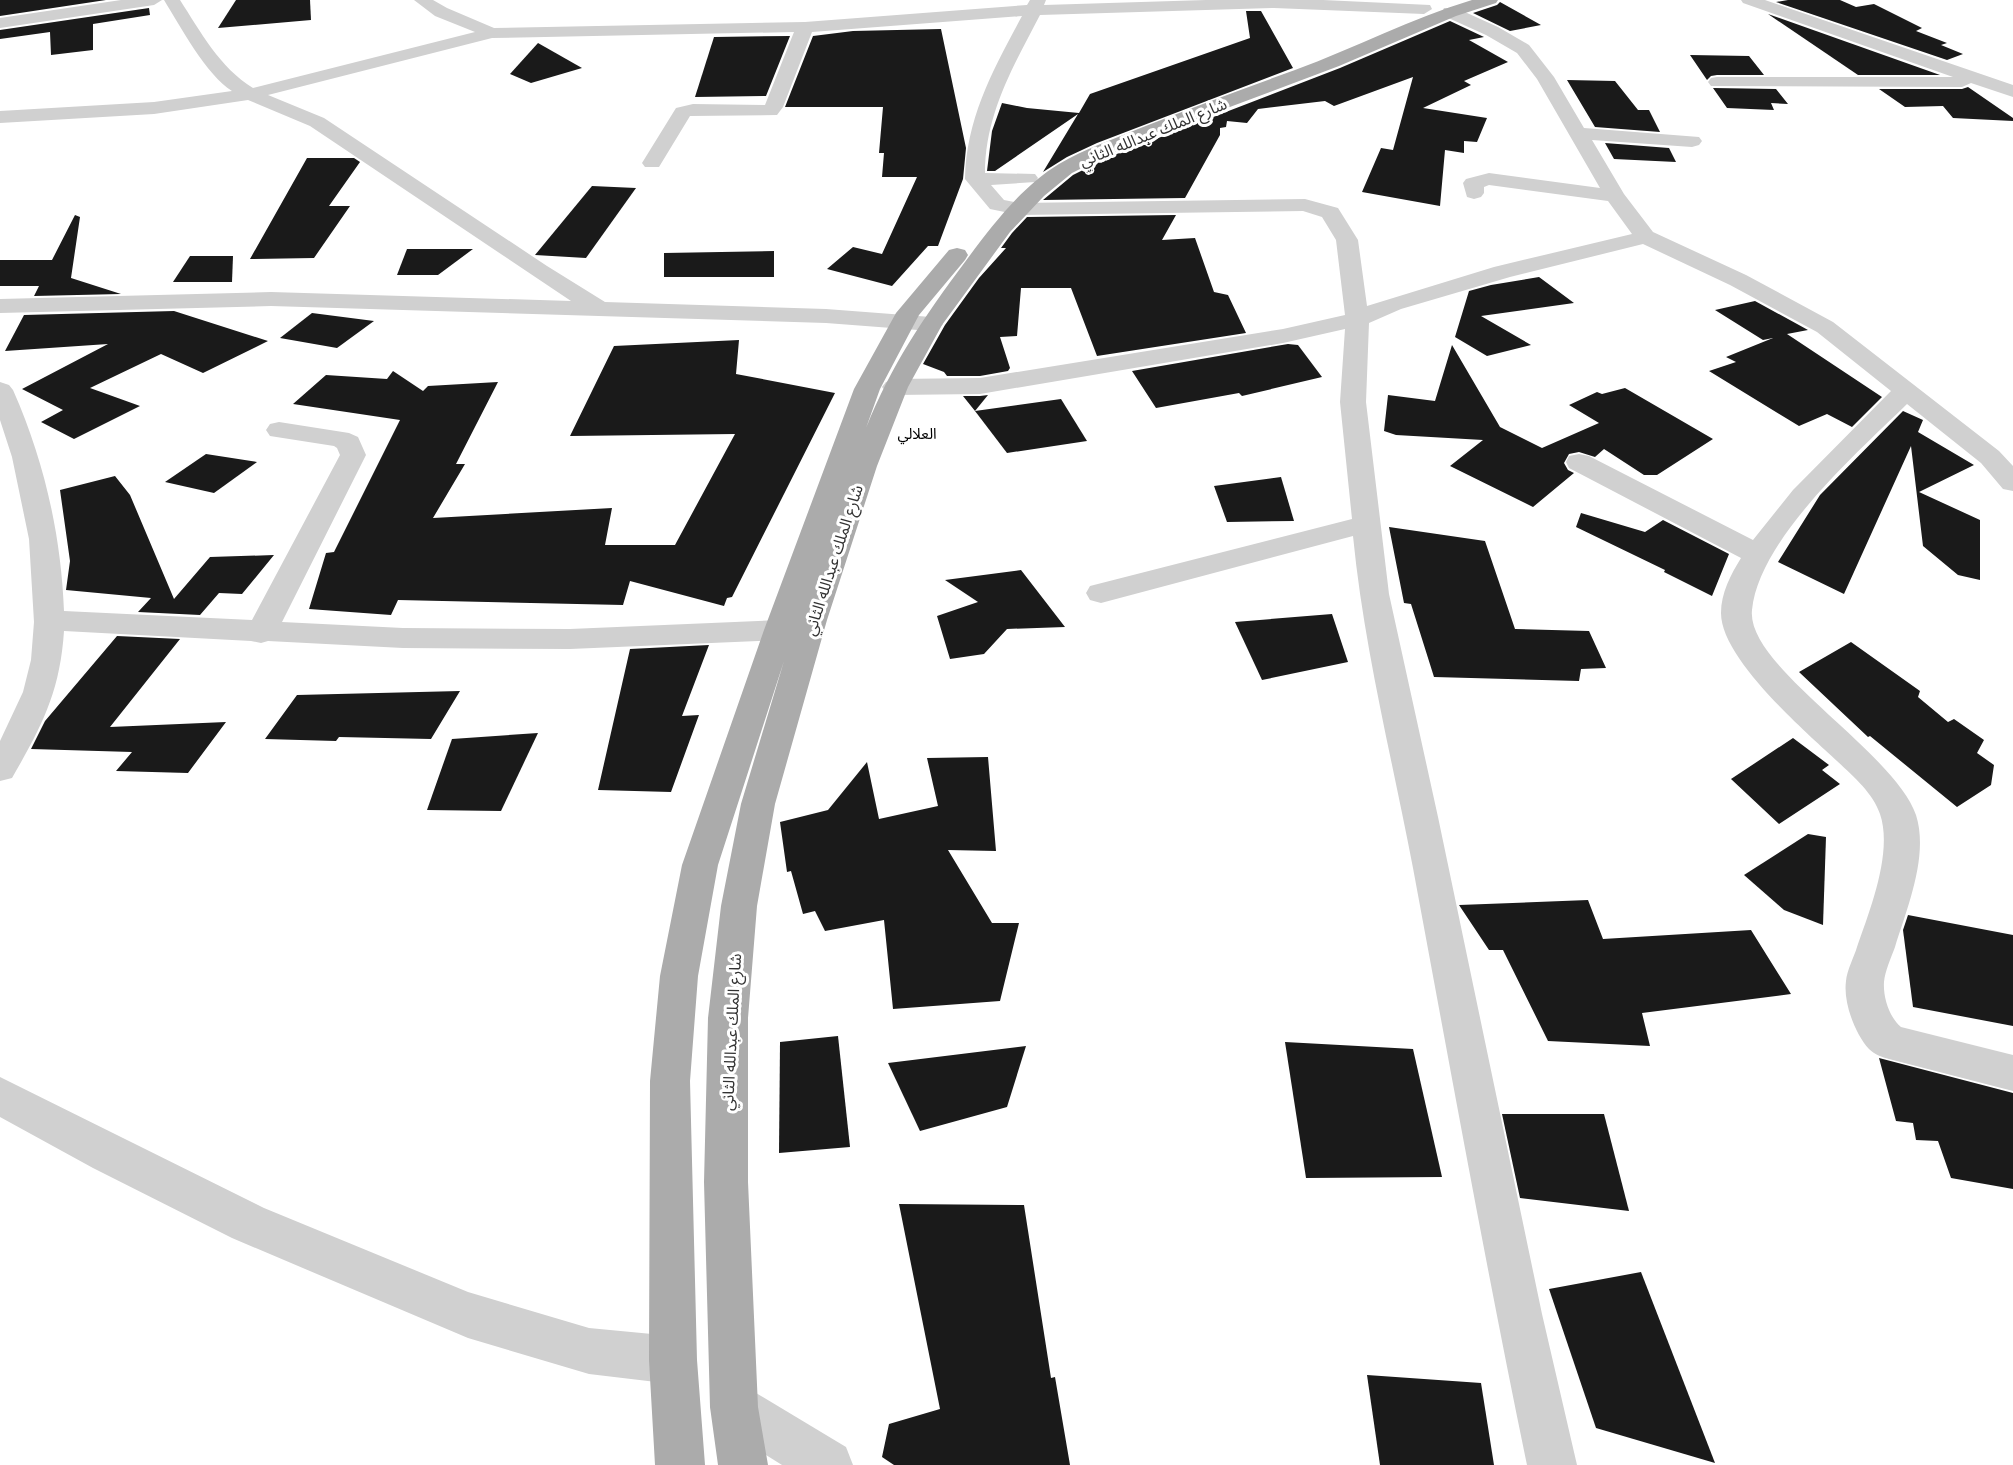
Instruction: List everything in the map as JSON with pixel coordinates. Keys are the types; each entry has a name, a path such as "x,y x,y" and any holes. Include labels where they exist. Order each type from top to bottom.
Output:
{"main road":[{"name":"شارع الملك عبدالله الثاني","path":"680,1465 673,1360 670,1080 679,976 700,865 779,630 867,389 1028,178 1056,161 1117,134 1443,7 1490,0"},
{"name":"شارع الملك عبدالله الثاني","path":"1008,207 1065,169 1101,151 1333,62 1443,7"},
{"name":"شارع الملك عبدالله الثاني","path":"744,1465 734,1407 726,1182 728,1018 739,906 758,804 812,620 864,466 923,313"}],"street":[{"path":"0,23 154,0"},
{"path":"172,0 197,40 231,82 250,94 317,122 538,271 601,310"},
{"path":"422,0 441,12 492,33"},
{"path":"1749,0 2013,91"},
{"path":"0,117 154,108 250,94 492,33 805,27 952,8 1036,5 1274,1 1443,7 1523,49 1545,77 1616,196 1645,237 1738,280 1825,327 1990,457 2013,483"},
{"path":"975,179 976,143 981,122 1012,48 1036,5"},
{"path":"652,163 683,112 693,110 770,111 774,107 805,27"},
{"path":"1717,82 1988,82"},
{"path":"1578,133 1692,141"},
{"path":"975,179 1028,178"},
{"path":"975,179 1008,207 1295,204 1317,207 1330,213 1347,240 1356,319 1353,402 1374,594 1421,817 1504,1244 1552,1465"},
{"path":"1474,193 1473,183 1489,179 1616,196"},
{"path":"895,387 952,388 992,384 1282,336 1356,319 1393,304 1502,272 1645,237"},
{"path":"516,307 538,271"},
{"path":"0,306 272,299 826,316 923,313"},
{"path":"1906,391 1821,474 1756,554 1738,588 1736,614 1749,647 1776,682 1877,780 1894,806 1901,826 1901,859 1865,981 1866,994 1880,1036 1889,1042 2013,1073"},
{"path":"0,769 21,735 40,691 48,651 49,620 49,586 37,507 23,449 3,403"},
{"path":"261,633 353,455 349,443 279,429"},
{"path":"1579,462 1756,554"},
{"path":"1101,593 1365,524"},
{"path":"49,620 403,639 570,639 779,630"},
{"path":"0,1096 108,1154 248,1223 468,1315 589,1351 673,1360"},
{"path":"734,1407 828,1465"}],"building":[{"path":"0,0 106,0 0,16"},
{"path":"236,0 310,0 311,20 218,28"},
{"path":"1840,0 1856,7 1874,4 1922,28 1916,31 1947,43 1941,45 1963,54 1947,60 1776,2"},
{"path":"1500,2 1541,25 1510,31 1473,13"},
{"path":"149,8 150,15 93,24 93,50 51,55 50,32 0,39 0,30"},
{"path":"1246,11 1261,11 1293,68 1097,143 1067,157 1043,172 1078,114 995,171 987,171 992,131 1002,103 1079,113 1090,94 1250,38"},
{"path":"1768,14 1940,75 1858,75"},
{"path":"1450,21 1484,37 1469,40 1508,62 1464,81 1471,85 1423,108 1487,118 1477,142 1464,141 1464,153 1445,150 1440,206 1362,192 1381,148 1393,150 1413,77 1334,106 1325,101 1258,109 1247,123 1227,121 1226,127 1220,128 1220,135 1185,198 1043,200 1073,175 1109,157 1340,68"},
{"path":"941,29 966,148 963,179 938,246 928,246 892,286 827,269 853,247 882,254 917,177 882,177 884,153 879,153 883,107 785,107 813,36 853,31"},
{"path":"790,36 766,96 695,97 714,37"},
{"path":"538,43 582,68 531,83 510,74"},
{"path":"1690,55 1749,56 1764,75 1717,75 1707,80"},
{"path":"1567,80 1615,81 1638,110 1649,110 1660,132 1595,127"},
{"path":"1968,87 2013,118 2013,121 1953,118 1943,106 1905,107 1879,89 1962,89"},
{"path":"1713,88 1776,89 1788,104 1771,103 1774,110 1727,108"},
{"path":"1605,143 1669,148 1676,162 1614,159"},
{"path":"307,158 354,158 360,162 329,206 350,206 314,258 250,259"},
{"path":"592,186 636,188 586,258 535,255"},
{"path":"75,215 80,217 71,278 121,294 34,296 39,286 0,286 0,260 52,260"},
{"path":"1176,215 1162,240 1195,238 1214,292 1228,295 1246,333 1097,356 1071,288 1021,288 1017,336 1000,337 1010,368 1008,371 980,376 947,376 944,372 923,364 945,325 979,278 1006,248 1001,248 1012,233 1027,217"},
{"path":"407,249 473,249 438,275 397,275"},
{"path":"774,251 774,277 664,277 664,253"},
{"path":"190,256 233,256 232,282 173,282"},
{"path":"1539,277 1574,303 1481,316 1531,345 1487,356 1455,337 1469,291"},
{"path":"1755,301 1808,330 1787,334 1882,397 1852,427 1827,414 1799,426 1709,371 1736,362 1726,357 1773,338 1763,340 1715,310"},
{"path":"174,311 268,341 203,373 161,354 90,388 140,406 74,439 41,422 63,410 22,389 108,344 5,351 24,315"},
{"path":"312,313 374,321 337,348 280,338"},
{"path":"739,340 736,374 835,393 732,597 727,598 724,606 630,581 623,605 398,600 391,615 309,609 326,553 334,552 400,420 293,404 326,375 387,379 393,371 423,391 428,386 498,382 456,464 465,464 433,518 612,508 605,545 675,545 735,434 570,436 614,346"},
{"path":"1288,344 1298,345 1322,377 1242,396 1239,393 1156,408 1132,371"},
{"path":"1452,345 1500,427 1542,448 1599,423 1569,405 1597,392 1602,394 1625,388 1713,439 1657,475 1644,475 1604,449 1595,457 1579,452 1569,454 1564,463 1568,470 1574,473 1533,507 1450,466 1483,440 1396,435 1384,431 1388,395 1435,401"},
{"path":"988,395 975,411 963,396 980,396"},
{"path":"1061,399 1087,441 1007,453 975,411"},
{"path":"1903,411 1923,420 1918,432 1974,465 1919,492 1980,520 1980,580 1958,575 1923,546 1911,446 1844,594 1778,562 1820,495"},
{"path":"206,454 257,462 214,493 165,482"},
{"path":"115,476 130,495 174,599 210,557 274,555 242,594 219,593 200,615 138,612 151,598 66,590 70,561 60,490"},
{"path":"1281,477 1294,521 1227,522 1214,486"},
{"path":"1581,513 1645,532 1663,520 1729,554 1712,596 1664,572 1665,570 1576,527"},
{"path":"1389,527 1485,541 1515,629 1589,631 1606,668 1581,669 1579,681 1434,677 1411,604 1404,603"},
{"path":"1021,570 1065,627 1007,629 984,654 950,659 937,616 978,602 945,580"},
{"path":"1332,614 1348,662 1262,680 1235,622"},
{"path":"117,636 180,639 110,727 226,722 188,773 116,771 132,752 31,749 45,721"},
{"path":"1851,642 1920,691 1918,697 1948,722 1954,719 1984,740 1977,753 1994,765 1991,785 1957,807 1870,736 1868,737 1799,672"},
{"path":"709,645 682,716 699,715 671,792 598,790 630,649"},
{"path":"460,691 431,739 339,737 336,741 265,739 297,695"},
{"path":"538,733 501,811 427,810 452,739"},
{"path":"1793,738 1829,765 1822,770 1840,784 1779,824 1731,779"},
{"path":"988,757 996,851 948,850 992,923 1019,923 1000,1001 893,1009 884,920 825,931 815,911 803,914 791,871 787,872 780,822 828,810 867,762 879,819 938,806 927,758"},
{"path":"1808,834 1826,837 1823,925 1784,910 1744,875"},
{"path":"1588,900 1603,939 1751,930 1791,994 1642,1013 1650,1046 1548,1041 1503,950 1489,950 1459,905"},
{"path":"1908,915 2013,935 2013,1026 1913,1007 1903,930"},
{"path":"838,1036 850,1147 779,1153 780,1042"},
{"path":"1285,1042 1413,1049 1442,1177 1306,1178"},
{"path":"1026,1046 1007,1107 920,1131 888,1063"},
{"path":"1879,1058 2013,1093 2013,1189 1951,1178 1938,1141 1916,1140 1913,1123 1896,1121"},
{"path":"1502,1114 1604,1114 1629,1211 1520,1198"},
{"path":"899,1204 1024,1205 1051,1378 1055,1377 1070,1465 894,1465 882,1457 889,1424 940,1409"},
{"path":"1641,1272 1715,1463 1596,1428 1549,1289"},
{"path":"1367,1375 1481,1383 1494,1465 1380,1465"}],"district":[{"name":"العلالي","path":"917,434"}]}
